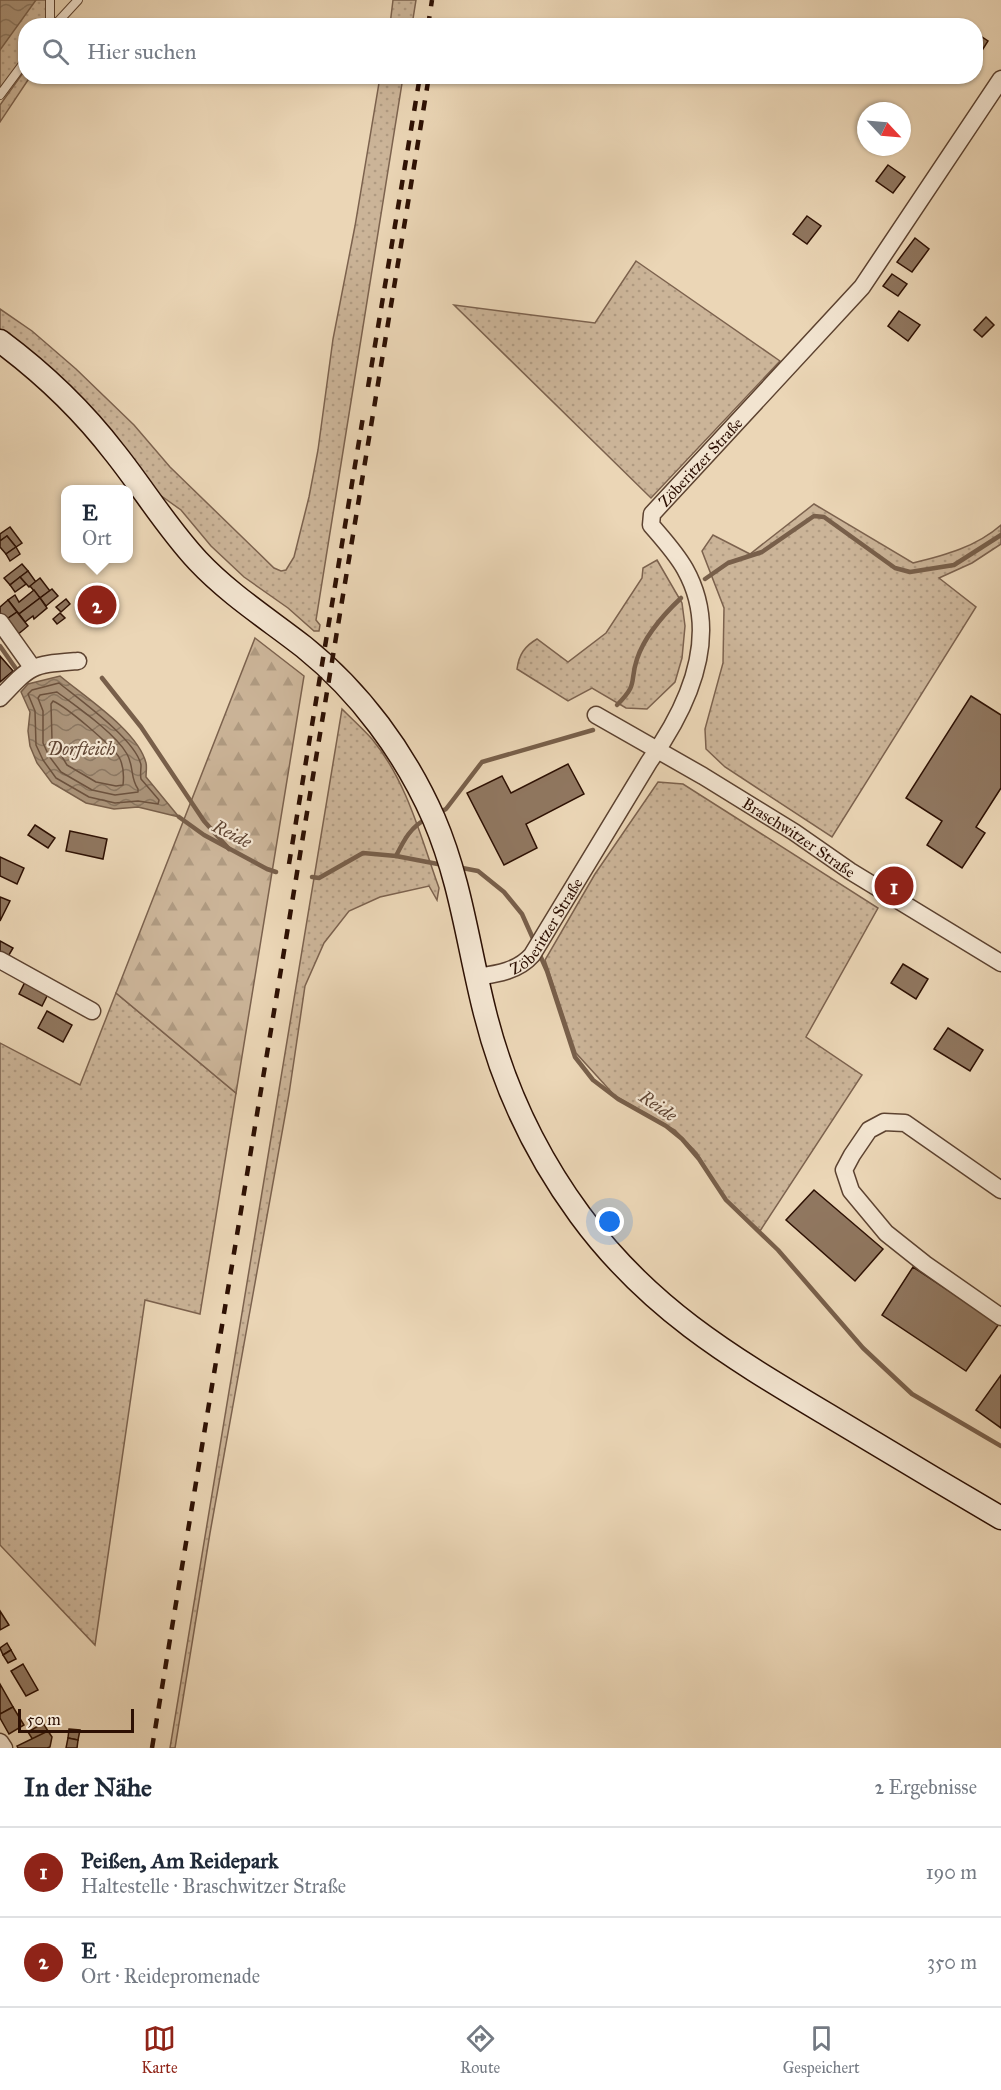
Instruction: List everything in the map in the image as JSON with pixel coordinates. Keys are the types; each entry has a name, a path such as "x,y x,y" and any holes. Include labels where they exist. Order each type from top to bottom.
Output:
{"main road":[{"path":"0,341 51,383 91,423 117,454 181,542 210,573 306,649 348,688 396,748 430,810 457,883 487,1021 502,1070 534,1141 558,1183 582,1217 634,1278 660,1303 734,1359 1001,1518"}],"street":[{"name":"Zöberitzer Straße","path":"477,977 506,972 520,966 532,955 676,722 693,683 700,638 697,601 691,583 677,556 651,525 652,514 862,287 1001,80"},
{"path":"0,622 25,673"},
{"path":"0,698 25,673 42,664 78,661"},
{"name":"Braschwitzer Straße","path":"596,715 794,832 850,871 1001,963"},
{"path":"0,960 92,1011"},
{"path":"1001,1190 905,1123 884,1122 869,1131 844,1170 851,1191 886,1233 925,1264 1001,1317"},
{"path":"0,1742 4,1748"}],"lane":[{"path":"50,0 51,18"},
{"path":"60,18 78,0"},
{"path":"0,95 18,71"}],"green space":[{"path":"29,0 47,0 46,18 18,18 18,65 0,89 0,41"},
{"path":"393,0 416,0 413,18 391,18"},
{"path":"18,80 18,84 25,84 0,122 0,105"},
{"path":"379,84 402,84 316,620 320,625 319,631 314,631 288,608 244,577 211,546 181,510 153,490 0,330 0,309 32,331 76,369 134,425 170,467 274,568 281,571 286,570 294,557 309,497 318,450 333,339"},
{"path":"636,261 780,361 651,498 454,305 595,323"},
{"path":"814,504 913,563 971,545 1001,525 1001,544 972,563 939,578 976,607 832,837 725,767 706,749 705,729 723,663 724,608 702,551 713,535 750,554"},
{"path":"657,560 682,603 685,626 682,658 675,682 647,709 626,708 592,688 568,701 517,669 523,651 537,639 568,662 606,633 642,578 643,568"},
{"path":"255,638 304,676 236,1093 116,993"},
{"path":"342,709 372,739 395,773 412,810 439,888 437,900 429,886 380,897 349,911 324,943 305,986 289,1094 210,1533 175,1748 170,1748"},
{"path":"658,782 683,784 878,908 806,1037 862,1075 760,1231 724,1197 697,1153 675,1130 615,1096 576,1053 545,960 595,874"},
{"path":"116,993 236,1093 200,1314 145,1300 95,1645 0,1545 0,1043 80,1085"}],"water":[{"path":"0,0 36,0 23,18 18,18 18,25 0,50"},
{"name":"Dorfteich","path":"60,676 109,715 133,739 146,763 146,777 179,817 138,807 114,809 86,803 52,783 37,763 30,746 28,731 30,712 21,692 28,684"}],"building":[{"path":"983,38 988,41 983,49"},
{"path":"888,165 905,177 893,193 876,181"},
{"path":"807,216 821,226 807,244 793,234"},
{"path":"915,238 929,249 912,272 897,262"},
{"path":"892,274 907,284 898,296 883,286"},
{"path":"899,311 920,325 908,341 888,326"},
{"path":"986,317 994,325 982,337 974,330"},
{"path":"10,527 22,543 16,547 7,536 0,541 0,534"},
{"path":"7,536 16,547 6,554 0,547 0,541"},
{"path":"16,547 20,554 10,561 6,554"},
{"path":"22,564 28,571 10,585 4,578"},
{"path":"28,571 36,582 29,587 20,577"},
{"path":"20,577 26,584 15,592 10,585"},
{"path":"40,578 50,591 40,598 30,586"},
{"path":"52,589 58,596 46,606 40,598"},
{"path":"34,590 40,598 19,614 8,600 15,595 19,602"},
{"path":"40,598 47,608 34,619 33,616 25,622 19,614"},
{"path":"66,599 70,604 61,612 56,607"},
{"path":"99,599 104,604 94,611 90,605"},
{"path":"8,600 17,612 4,621 0,615 0,607"},
{"path":"17,612 28,626 16,636 4,621"},
{"path":"60,613 65,618 57,624 53,619"},
{"path":"0,656 13,671 0,682"},
{"path":"971,696 1001,715 1001,788 976,827 985,833 962,868 927,845 942,821 906,798"},
{"path":"568,764 584,794 526,824 537,848 504,865 467,793 502,776 511,793"},
{"path":"35,825 55,838 48,848 28,835"},
{"path":"70,831 107,839 103,859 66,851"},
{"path":"0,857 24,868 17,884 0,876"},
{"path":"0,897 10,901 0,921"},
{"path":"0,941 13,948 6,960 0,957"},
{"path":"903,964 928,979 916,999 891,983"},
{"path":"25,982 48,994 42,1006 19,994"},
{"path":"47,1011 72,1025 63,1042 38,1028"},
{"path":"948,1028 983,1050 970,1071 934,1049"},
{"path":"814,1190 883,1249 855,1281 786,1220"},
{"path":"913,1267 999,1324 966,1371 882,1315"},
{"path":"1001,1375 1001,1428 976,1410"},
{"path":"0,1611 9,1625 0,1630"},
{"path":"7,1643 11,1650 3,1655 0,1648"},
{"path":"11,1650 16,1659 8,1663 3,1655"},
{"path":"23,1664 38,1690 26,1696 11,1671"},
{"path":"0,1684 13,1707 0,1714"},
{"path":"13,1707 24,1725 9,1734 0,1714"},
{"path":"43,1723 48,1731 33,1740 28,1732"},
{"path":"69,1729 80,1730 78,1740 68,1738"},
{"path":"48,1731 52,1737 50,1747 18,1748 17,1746"},
{"path":"68,1738 78,1740 77,1748 66,1748"}],"waterway":[{"path":"705,579 728,563 762,552 814,516 824,517 895,568 910,572 954,565 1001,535"},
{"path":"617,705 631,687 637,659 645,642 661,618 681,598"},
{"name":"Reide","path":"0,646 19,673"},
{"path":"102,678 141,727 204,821 229,849"},
{"path":"438,813 446,809 482,762 593,730"},
{"name":"Reide","path":"179,817 204,835 276,872"},
{"path":"396,856 413,829 428,818"},
{"name":"Reide","path":"312,877 319,878 363,853 396,856 443,865"},
{"name":"Reide","path":"457,867 478,871 504,892 522,914 535,943"},
{"name":"Reide","path":"539,953 575,1057 593,1080 618,1099 666,1126 682,1139 699,1159 726,1200 778,1250 863,1348 912,1394 1001,1446"}],"railway":[{"path":"429,18 432,0"},
{"path":"368,387 419,84"},
{"path":"152,1748 428,84"},
{"path":"289,864 363,417"}],"place":[{"name":"E","path":"97,605"},
{"name":"Peißen, Am Reidepark","path":"894,886"}]}
